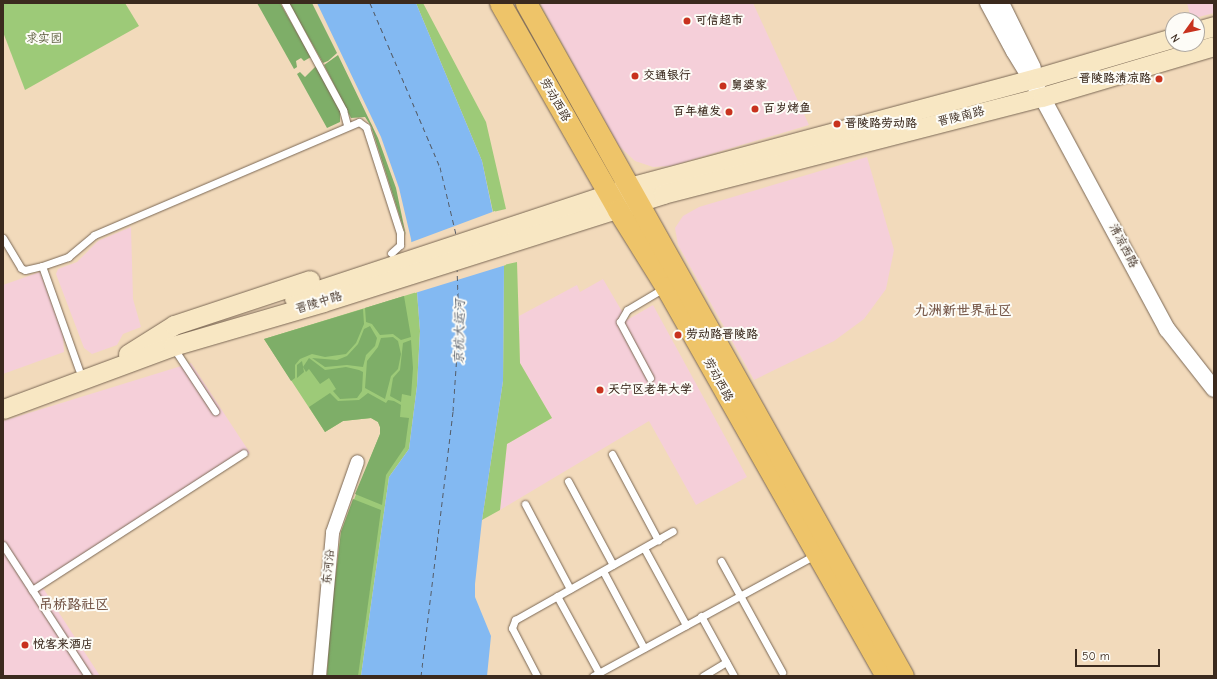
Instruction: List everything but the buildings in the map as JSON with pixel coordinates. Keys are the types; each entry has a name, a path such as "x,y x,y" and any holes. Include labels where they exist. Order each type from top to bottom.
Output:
{"main road":[{"name":"劳动西路","path":"500,3 624,199 904,676"},
{"name":"劳动西路","path":"526,3 624,199 666,287 886,676"},
{"name":"晋陵南路","path":"624,199 1165,40"},
{"name":"晋陵南路","path":"624,199 663,194 1042,96 1214,46"},
{"name":"晋陵中路","path":"3,396 394,265 624,199"},
{"name":"晋陵中路","path":"3,409 394,265"}],"street":[{"name":"清凉西路","path":"988,3 1034,79 1167,329 1214,389"},
{"name":"清凉西路","path":"1001,3 1024,47 1034,79"},
{"name":"东河沿","path":"319,676 332,532 358,461"}],"lane":[{"path":"285,3 343,110 347,126"},
{"path":"3,238 21,268 25,270 42,266 68,257 94,235 359,122 366,127 400,233 400,245 394,265"},
{"path":"42,266 79,370"},
{"path":"650,378 620,322 627,310 666,287"},
{"path":"173,346 215,411"},
{"path":"32,590 244,452"},
{"path":"612,454 658,540"},
{"path":"568,481 613,565"},
{"path":"525,504 570,589"},
{"path":"537,676 512,628 514,620 673,531"},
{"path":"3,545 88,676"},
{"path":"644,548 686,625"},
{"path":"557,596 596,674 816,554"},
{"path":"721,561 782,672"},
{"path":"603,571 644,648"},
{"path":"701,616 734,676"},
{"path":"703,676 726,662"}],"shaded area":[{"path":"540,3 753,3 809,125 671,166 653,167 635,161 618,145"},
{"path":"1187,3 1214,3 1214,13 1205,15 1205,12 1189,12"},
{"path":"867,157 894,250 886,289 864,319 834,341 754,380 678,245 675,228 683,216 699,207"},
{"path":"131,227 133,299 141,327 123,334 117,345 92,354 84,348 56,274 58,269 77,262 98,241"},
{"path":"40,272 63,335 64,352 3,374 3,285"},
{"name":"天宁区老年大学","path":"603,279 627,320 653,305 747,477 696,505 649,421 500,510 507,444 552,418 520,363 519,316 577,285 580,292"},
{"path":"191,363 250,453 43,588 100,676 3,676 3,421"}],"green space":[{"name":"求实园","path":"3,3 125,3 139,26 25,90 3,32"},
{"path":"257,3 280,3 311,57 304,61 301,58 296,61 297,67 294,69"},
{"path":"289,3 312,3 337,53 328,61 323,63"},
{"path":"416,3 423,3 486,122 506,209 493,212 482,161"},
{"path":"338,55 378,138 396,188 406,236 371,126 365,117 351,118 324,65"},
{"path":"316,66 340,109 340,122 327,128 297,74 300,72 305,77"},
{"path":"517,262 520,363 552,418 507,444 500,510 482,520 503,381 504,265"},
{"path":"417,292 420,331 417,386 409,449 389,477 361,676 327,676 341,532 380,434 380,427 378,422 371,418 343,421 325,432 264,339"},
{"path":"404,296 411,337 401,340 393,334 380,335 372,324 366,322 365,308"},
{"path":"363,309 364,324 356,343 346,354 325,357 312,354 300,359 295,365 295,378 291,381 264,339"},
{"path":"370,326 377,338 375,346 366,355 363,367 347,365 325,367 312,358 337,360 347,356 358,344 364,329"},
{"path":"393,337 398,341 401,354 398,369 391,376 385,399 365,388 367,361 378,347 381,338"},
{"path":"411,340 413,368 411,396 402,394 401,402 390,396 393,378 400,370 403,343"},
{"path":"309,358 325,370 346,367 363,372 362,391 357,398 340,399 333,391 336,389 329,378 320,384 309,369 306,372 303,367"},
{"path":"302,361 304,372 297,378 297,365"},
{"path":"330,393 338,401 359,400 368,393 386,403 388,400 394,401 401,405 400,417 409,418 405,447 386,475 382,505 355,494 380,434 378,422 371,418 343,421 325,432 309,407"},
{"path":"353,499 381,510 358,676 327,676 330,621 341,532"}],"water":[{"name":"京杭大运河","path":"317,3 416,3 482,161 504,266 503,381 482,520 475,584 475,597 491,636 487,676 361,676 389,477 409,449 417,386 420,331 411,239 399,188 381,137"}],"pier":[{"path":"495,211 506,265 415,293 409,243"}],"ferry route":[{"path":"370,3 440,167 456,234"},
{"path":"421,676 453,411 459,325 457,269"}],"place":[{"name":"可信超市","path":"687,21"},
{"name":"交通银行","path":"635,76"},
{"name":"晋陵路清凉路","path":"1159,79"},
{"name":"舅婆家","path":"723,86"},
{"name":"百岁烤鱼","path":"755,109"},
{"name":"百年植发","path":"729,112"},
{"name":"晋陵路劳动路","path":"837,124"},
{"name":"劳动路晋陵路","path":"678,335"},
{"name":"天宁区老年大学","path":"600,390"},
{"name":"悦客来酒店","path":"25,645"}],"district":[{"name":"九洲新世界社区","path":"963,311"},
{"name":"吊桥路社区","path":"74,605"}]}
